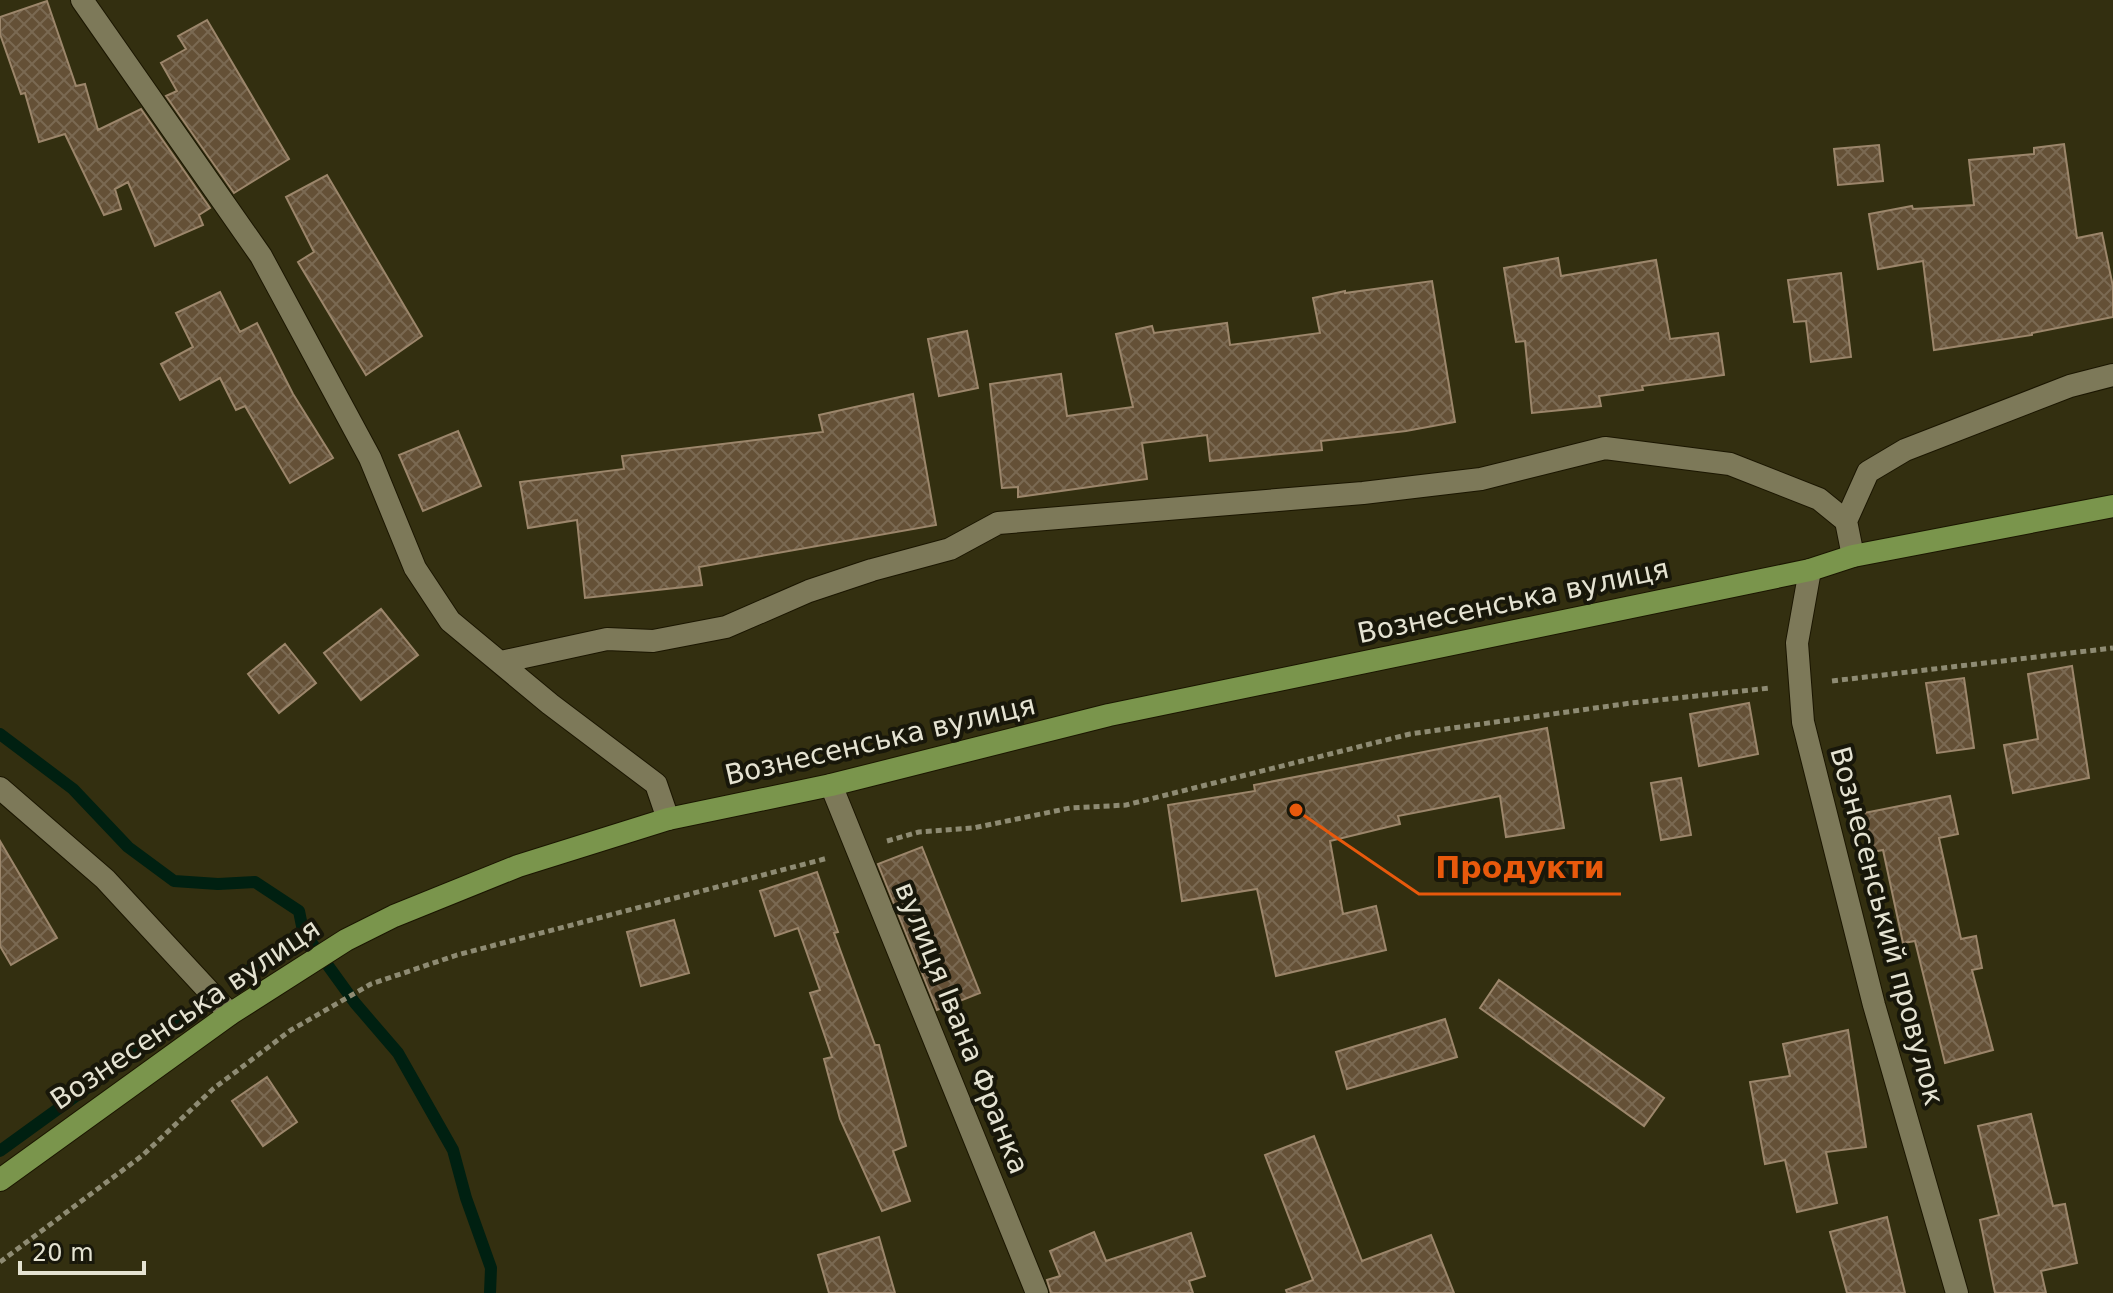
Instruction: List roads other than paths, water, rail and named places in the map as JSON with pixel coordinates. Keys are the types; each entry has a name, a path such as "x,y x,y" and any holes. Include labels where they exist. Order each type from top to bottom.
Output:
{"main road":[{"name":"Вознесенська вулиця","path":"0,1180 230,1014 346,940 394,916 518,866 668,819 831,785 1109,715 1810,570 1853,556 2113,506"}],"street":[{"path":"82,0 261,256 370,458 415,568 450,621 550,704 656,784 668,819"},
{"path":"1853,556 1846,521 1868,472 1905,450 2070,386 2113,375"},
{"path":"501,662 607,639 653,641 726,627 809,591 950,549 998,523 1363,493 1481,479 1605,448 1730,464 1819,499 1846,521"},
{"name":"Вознесенський провулок","path":"1810,570 1797,643 1803,722 1874,1005 1957,1293"},
{"name":"вулиця Івана Франка","path":"831,785 1037,1293"},
{"path":"0,788 105,879 230,1014"}],"waterway":[{"path":"0,734 73,789 128,847 174,881 218,884 255,882 299,911 303,931 355,1003 398,1053 453,1150 491,1268 490,1293"},
{"path":"241,976 303,931"},
{"path":"0,1151 185,1017"}],"place":[{"name":"Продукти","path":"1296,810"}]}
